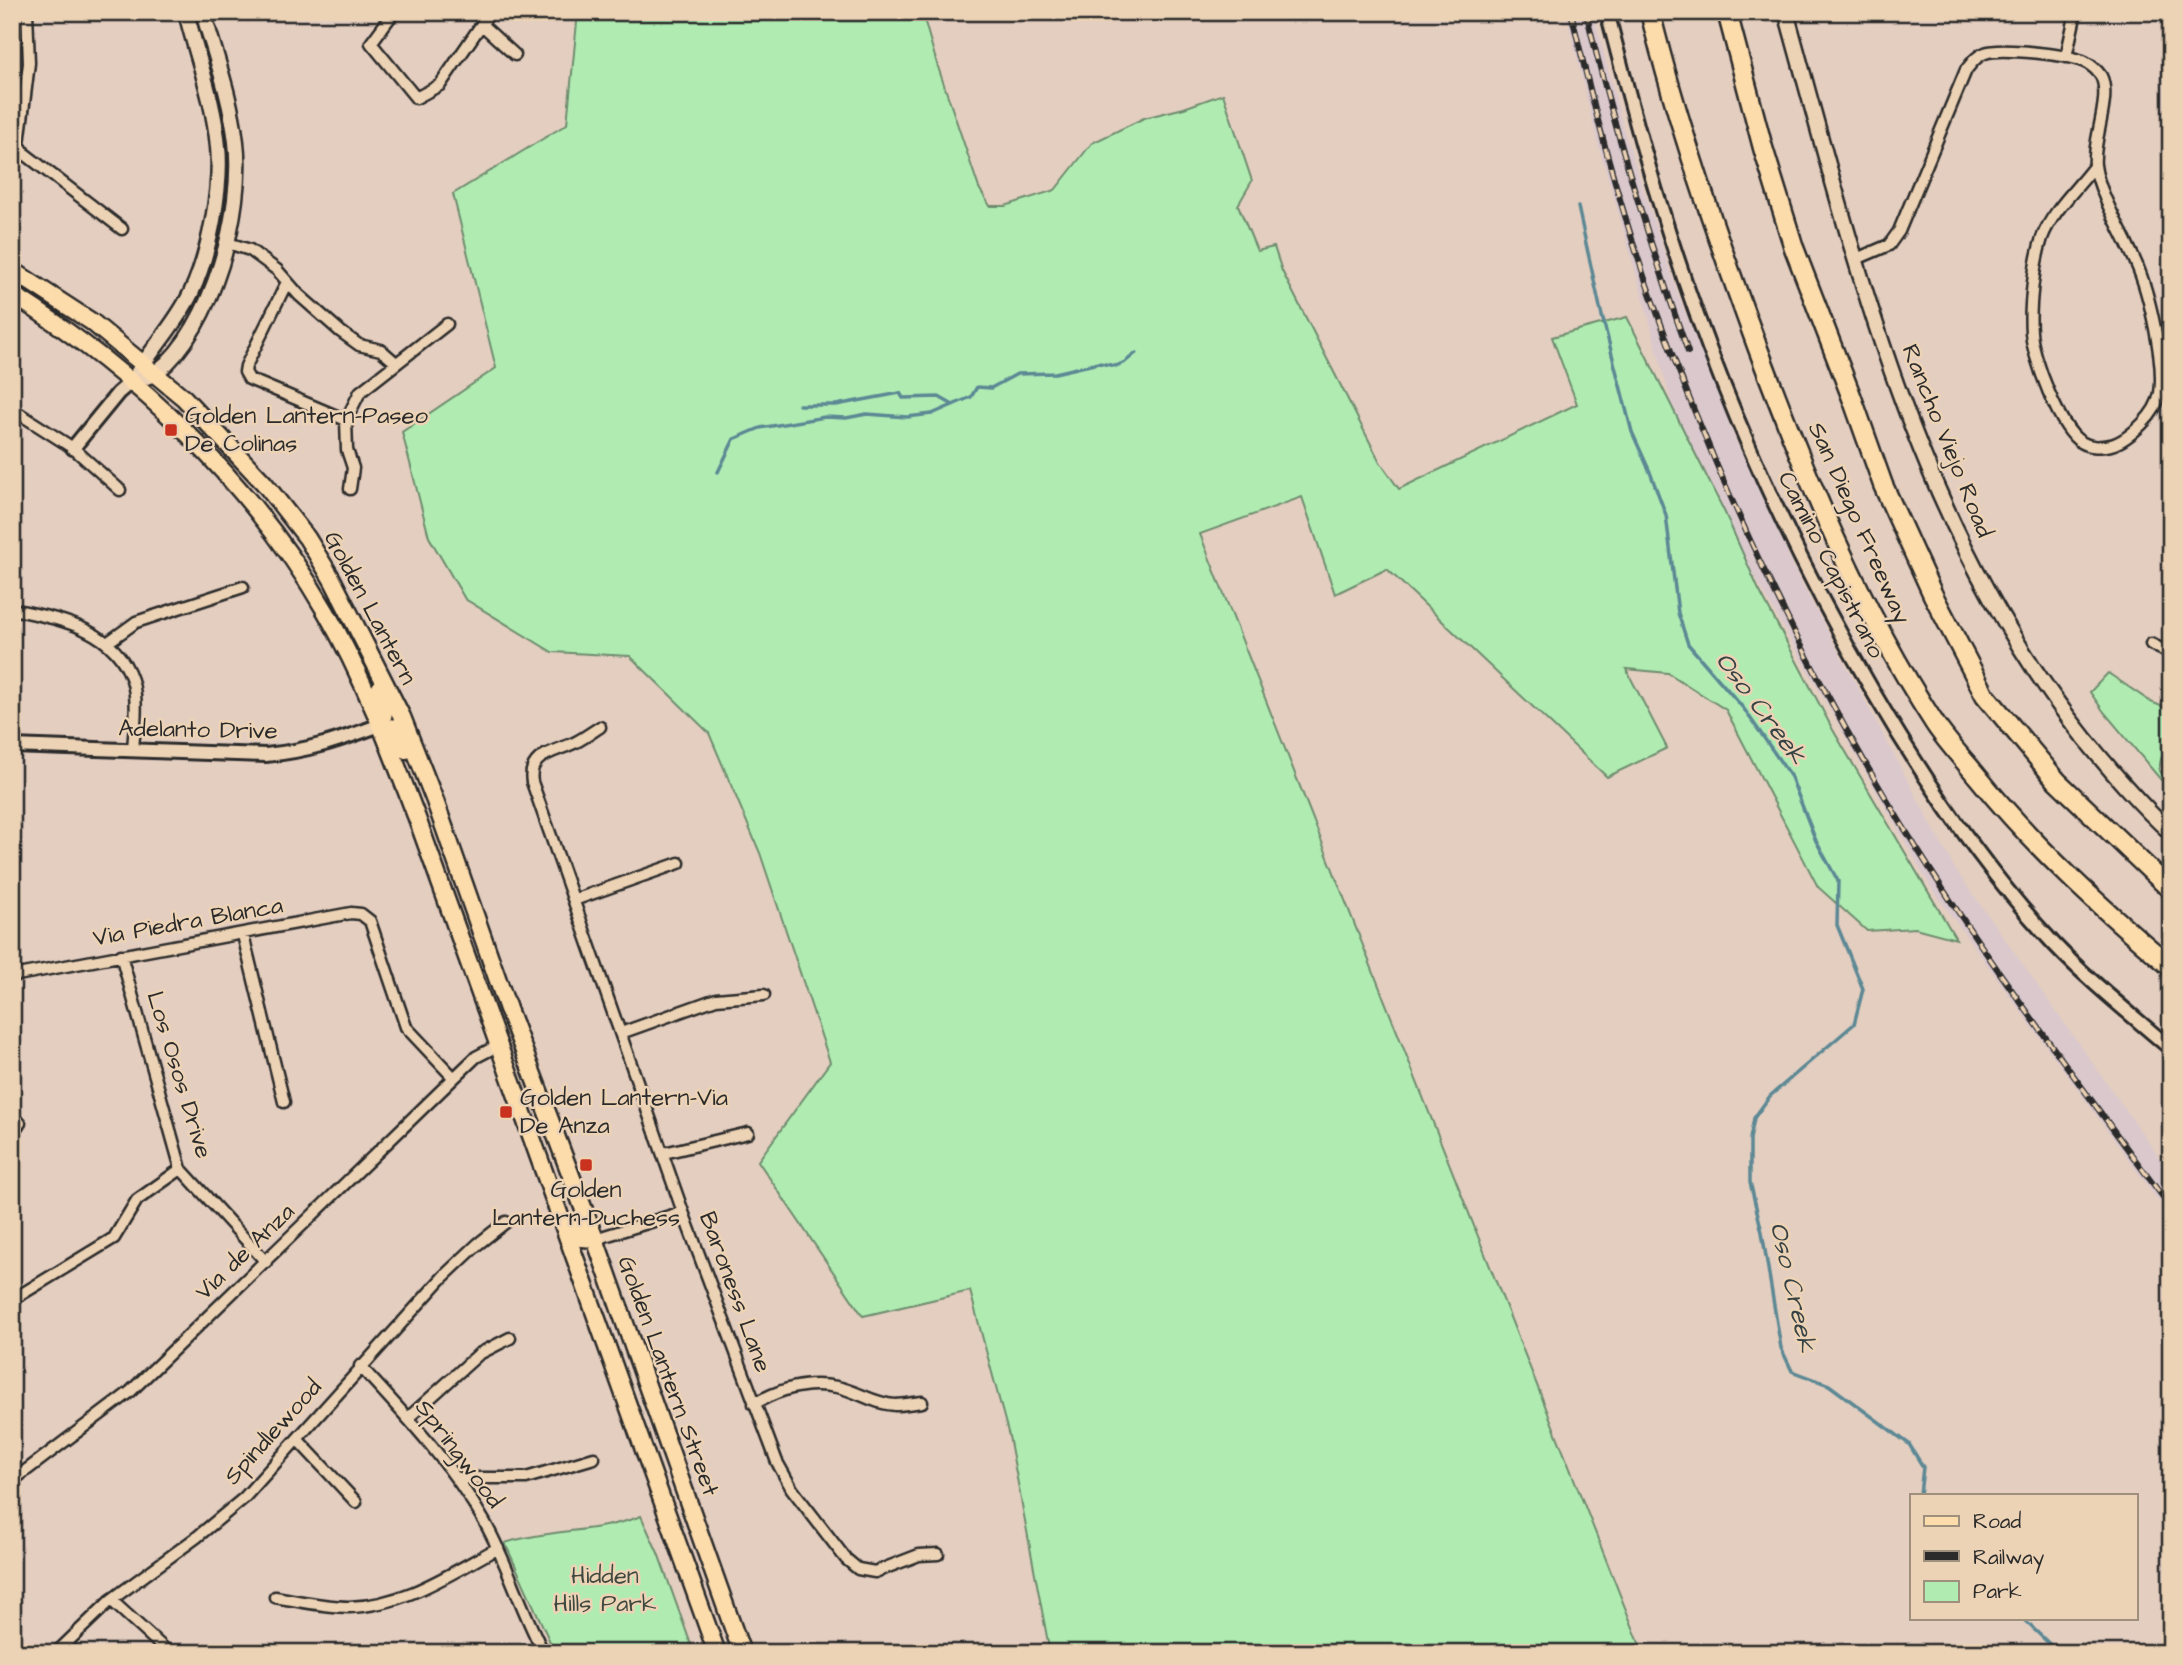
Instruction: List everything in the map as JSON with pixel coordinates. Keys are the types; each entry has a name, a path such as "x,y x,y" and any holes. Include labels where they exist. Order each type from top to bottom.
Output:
{"highway":[{"name":"San Diego Freeway","path":"1650,12 1667,75 1730,274 1821,508 1874,620 1936,726 2014,822 2111,917 2171,967"},
{"name":"San Diego Freeway","path":"1727,12 1763,148 1794,248 1883,485 1933,595 1985,695 2057,781 2171,890"}],"main road":[{"path":"149,368 192,291 214,209 218,148 215,125 186,12"},
{"path":"132,381 190,332 218,278 228,243 236,192 236,143 203,12"},
{"name":"Rancho Viejo Road","path":"1786,12 1854,260 1936,487 1965,550 1994,603 2059,707 2119,781 2171,833"},
{"path":"208,238 228,243"},
{"name":"Golden Lantern","path":"12,270 92,322 149,368 210,425 279,502 307,538 332,579 402,716 520,1036"},
{"name":"Golden Lantern","path":"12,294 70,333 132,381 201,448 270,527 326,611 380,725 418,821 499,1045"},
{"path":"360,633 361,646 386,703 380,725 394,728 402,740 417,781 425,794 435,801"},
{"path":"508,1009 501,1015 499,1045 512,1049 518,1056 527,1056"},
{"name":"Golden Lantern Street","path":"520,1036 742,1653"},
{"name":"Golden Lantern Street","path":"499,1045 717,1653"},
{"path":"564,1225 570,1229 578,1229 586,1240 595,1239 591,1254 592,1267 583,1280"}],"street":[{"path":"27,12 29,63 19,144 25,154 122,229"},
{"path":"394,12 371,43 416,98 440,85 490,12"},
{"name":"Camino Capistrano","path":"1607,12 1660,205 1701,323 1754,458 1837,628 1937,797 1992,873 2055,945 2094,983 2171,1049"},
{"path":"2066,57 2076,12"},
{"path":"482,25 515,55"},
{"path":"1854,260 1889,245 1899,231 1966,70 1974,59 1996,50 2066,57 2083,61 2095,69 2102,78 2104,91 2095,165 2149,299 2160,376 2160,393 2148,418 2117,443 2100,447 2078,441 2069,430 2046,383 2031,335 2036,266 2042,239 2048,225 2095,165"},
{"path":"228,243 250,250 277,270 286,282 341,332 359,345 380,350 396,363"},
{"path":"286,282 245,372 249,379 346,420"},
{"path":"350,489 353,468 347,450 346,420 360,392 447,324"},
{"path":"73,448 118,393 132,381"},
{"path":"12,409 73,448 120,490"},
{"path":"107,643 136,622 243,586"},
{"path":"12,609 68,621 88,629 122,659 133,681 136,707 133,751"},
{"path":"2151,644 2171,654"},
{"name":"Adelanto Drive","path":"12,746 266,755 301,752 334,743 380,725"},
{"name":"Baroness Lane","path":"600,727 576,742 537,759 531,770 539,805 754,1404 786,1480 851,1564 866,1572 875,1572 919,1555 938,1554"},
{"path":"574,900 679,863"},
{"name":"Via Piedra Blanca","path":"12,975 243,935 351,913 361,914 370,921 406,1027 454,1078"},
{"path":"243,935 284,1102"},
{"name":"Los Osos Drive","path":"121,955 181,1169 266,1262"},
{"path":"621,1034 716,999 764,995"},
{"name":"Via de Anza","path":"12,1481 130,1392 454,1078 476,1058 499,1045"},
{"path":"12,1132 20,1123"},
{"path":"664,1153 748,1133"},
{"path":"12,1300 114,1238 136,1200 181,1169"},
{"path":"595,1239 683,1212"},
{"name":"Spindlewood","path":"57,1653 111,1600 197,1537 244,1498 360,1366 443,1277 506,1222"},
{"path":"408,1418 479,1354 510,1338"},
{"name":"Springwood","path":"360,1366 408,1418 457,1478 498,1548 531,1629 544,1653"},
{"path":"754,1404 773,1392 813,1386 837,1387 883,1403 897,1405 922,1402"},
{"path":"297,1439 356,1502"},
{"path":"457,1478 526,1478 594,1458"},
{"path":"275,1597 348,1607 390,1602 413,1593 498,1548"},
{"path":"111,1600 169,1653"}],"shaded area":[{"path":"1566,12 1593,12 1624,131 1677,291 1733,434 1801,582 1955,869 2171,1174 2171,1218 1930,886 1685,454 1597,140"}],"green space":[{"path":"578,12 922,12 979,188 990,206 1005,206 1055,190 1092,143 1144,118 1223,94 1252,181 1238,205 1257,251 1274,247 1282,271 1380,462 1399,489 1577,404 1552,337 1627,317 1725,513 1758,588 1833,730 1956,939 1915,928 1867,931 1818,887 1726,710 1668,673 1626,669 1667,748 1607,777 1387,569 1335,594 1302,497 1200,534 1643,1653 1050,1653 1009,1436 970,1291 863,1316 758,1161 830,1062 760,853 709,733 630,656 552,652 465,599 429,537 402,432 496,368 453,194 567,124"},
{"path":"2108,673 2151,702 2171,710 2171,743 2161,759 2159,770 2164,775 2161,780 2090,692"},
{"name":"Hidden Hills Park","path":"641,1516 658,1553 694,1653 555,1653 505,1543 608,1525"}],"waterway":[{"name":"Oso Creek","path":"1578,207 1601,312 1632,432 1666,515 1678,613 1688,644 1744,709 1791,777 1816,841 1838,881 1837,925 1863,989 1854,1024 1770,1096 1754,1118 1750,1139 1750,1182 1762,1232 1781,1348 1792,1371 1829,1385 1909,1444 1923,1467 1920,1494"},
{"path":"718,472 734,439 760,428 825,417 846,418 867,414 907,417 932,414 971,397 977,387 991,388 1017,374 1055,373 1099,363 1116,366 1136,353"},
{"path":"799,405 836,405 900,393 903,398 939,397 953,405"},
{"name":"Oso Creek","path":"2024,1620 2059,1653"}],"railway":[{"path":"1571,12 1608,157 1652,299 1699,423 1780,603 1841,721 1943,889 2017,997 2171,1208"},
{"path":"1586,12 1632,183 1688,352"}],"place":[{"name":"Golden Lantern-Paseo De Colinas","path":"171,430"},
{"name":"Golden Lantern-Via De Anza","path":"506,1112"},
{"name":"Golden Lantern-Duchess","path":"586,1165"}]}
